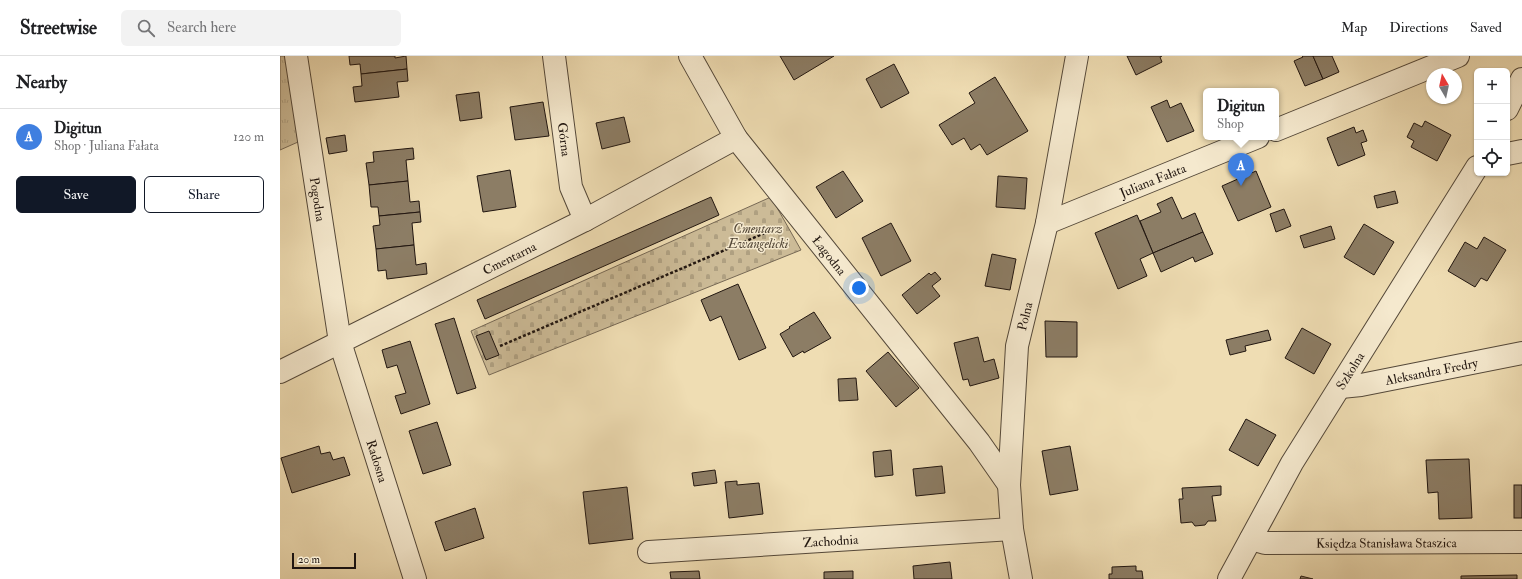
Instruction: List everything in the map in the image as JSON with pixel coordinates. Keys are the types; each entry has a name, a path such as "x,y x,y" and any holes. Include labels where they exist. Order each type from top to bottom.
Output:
{"street":[{"name":"Pogodna","path":"296,56 340,342"},
{"name":"Górna","path":"554,56 571,187 585,220"},
{"name":"Łagodna","path":"690,56 736,138 980,442 1009,485"},
{"name":"Polna","path":"1021,579 1012,529 1009,485 1017,346 1047,223 1077,56"},
{"path":"1279,129 1458,56"},
{"path":"1510,104 1522,79"},
{"name":"Cmentarna","path":"280,372 585,220 736,138"},
{"name":"Juliana Fałata","path":"1047,223 1251,140"},
{"path":"1510,153 1522,151"},
{"name":"Szkolna","path":"1229,579 1292,464 1474,172"},
{"name":"Radosna","path":"340,342 415,579"},
{"name":"Aleksandra Fredry","path":"1340,387 1361,385 1522,353"},
{"name":"Zachodnia","path":"649,552 1012,529"},
{"name":"Księdza Stanisława Staszica","path":"1251,539 1265,543 1522,542"}],"path":[{"path":"500,346 786,224"}],"green space":[{"path":"280,56 287,56 298,142 280,150"},
{"name":"Cmentarz Ewangelicki","path":"771,197 801,250 489,375 471,331"}],"building":[{"path":"349,56 395,56 395,58 406,56 407,69 361,74 360,64 350,65"},
{"path":"780,56 834,56 794,80"},
{"path":"1127,56 1162,56 1160,57 1162,62 1136,75"},
{"path":"1302,56 1313,56 1323,79 1305,86 1294,61 1303,57"},
{"path":"1313,56 1332,56 1339,72 1323,79"},
{"path":"894,64 909,93 881,108 866,79"},
{"path":"407,69 408,81 397,82 399,97 355,102 353,87 362,86 361,74"},
{"path":"995,77 1028,131 987,155 980,144 971,150 964,138 952,145 939,125 975,103 969,93"},
{"path":"479,92 482,118 460,121 456,95"},
{"path":"1167,100 1170,108 1181,103 1194,131 1167,142 1151,107"},
{"path":"543,102 549,136 515,140 510,107"},
{"path":"624,117 630,142 602,149 596,123"},
{"path":"1425,121 1451,135 1437,161 1411,147 1414,141 1407,137 1414,123 1422,127"},
{"path":"1354,127 1356,133 1363,130 1367,141 1361,143 1365,155 1338,166 1327,138"},
{"path":"345,135 347,151 329,154 326,138"},
{"path":"413,148 414,159 406,160 408,181 369,185 366,163 374,162 373,152"},
{"path":"510,170 516,207 483,212 477,176"},
{"path":"843,171 863,201 836,218 816,187"},
{"path":"1256,171 1271,207 1238,221 1222,186"},
{"path":"998,176 1027,178 1025,209 996,207"},
{"path":"408,181 410,202 419,201 420,212 379,216 378,207 371,207 369,185"},
{"path":"1395,191 1398,203 1377,208 1374,196"},
{"path":"711,197 719,215 485,319 477,300"},
{"path":"1172,197 1182,219 1195,213 1203,232 1153,253 1140,221 1161,212 1157,204"},
{"path":"1284,209 1291,226 1276,232 1270,214"},
{"path":"420,212 421,222 412,223 414,245 376,249 373,226 380,225 379,216"},
{"path":"1137,215 1153,253 1140,259 1147,276 1118,289 1095,233"},
{"path":"891,223 911,261 881,276 862,238"},
{"path":"1364,224 1394,242 1374,275 1344,257"},
{"path":"1331,226 1335,239 1304,248 1300,236"},
{"path":"1203,232 1213,254 1195,262 1193,257 1161,272 1153,253"},
{"path":"1484,237 1506,250 1487,281 1481,278 1475,287 1448,271 1465,242 1477,249"},
{"path":"414,245 416,265 426,263 427,274 387,279 386,270 378,271 376,249"},
{"path":"992,254 1016,259 1010,290 985,286"},
{"path":"935,272 941,279 932,286 940,296 917,314 902,295 929,273 931,275"},
{"path":"738,284 766,348 739,360 721,316 710,321 701,300"},
{"path":"814,312 831,338 804,353 803,351 793,357 780,334"},
{"path":"454,318 476,388 457,394 435,324"},
{"path":"1045,321 1077,322 1077,357 1046,357"},
{"path":"1302,328 1331,344 1314,374 1285,358"},
{"path":"1268,330 1271,340 1245,346 1246,351 1230,355 1226,340"},
{"path":"489,331 499,355 486,360 476,336"},
{"path":"978,337 984,362 994,359 999,378 970,386 968,379 963,380 954,343"},
{"path":"410,341 430,404 401,414 395,396 406,393 397,365 387,368 382,350"},
{"path":"888,352 919,388 896,407 866,371"},
{"path":"856,378 858,400 839,401 838,379"},
{"path":"1246,419 1276,435 1258,466 1229,450"},
{"path":"437,422 451,465 423,474 409,431"},
{"path":"319,446 321,454 330,452 333,460 344,457 350,475 292,493 281,458"},
{"path":"1070,446 1078,490 1050,495 1042,451"},
{"path":"891,450 893,475 875,477 873,452"},
{"path":"1469,459 1472,518 1439,519 1438,492 1428,493 1426,460"},
{"path":"942,466 945,493 916,496 913,469"},
{"path":"715,470 717,483 694,486 692,473"},
{"path":"737,481 737,485 759,483 763,514 729,518 725,482"},
{"path":"1514,485 1522,485 1522,518 1514,518"},
{"path":"1221,486 1221,495 1212,496 1216,521 1208,521 1205,525 1195,526 1192,522 1181,523 1179,499 1183,499 1182,488"},
{"path":"627,487 633,539 589,544 583,492"},
{"path":"475,508 484,538 445,551 435,522"},
{"path":"950,562 952,579 914,579 913,566"},
{"path":"1136,566 1136,571 1142,571 1143,579 1109,579 1109,574 1112,574 1112,567"},
{"path":"699,571 700,579 671,579 670,572"},
{"path":"853,571 853,579 824,579 824,572"},
{"path":"1517,575 1517,579 1461,579 1461,576"},
{"path":"1301,576 1313,579 1300,579"}],"place":[{"name":"Digitun","path":"1241,186"}]}
